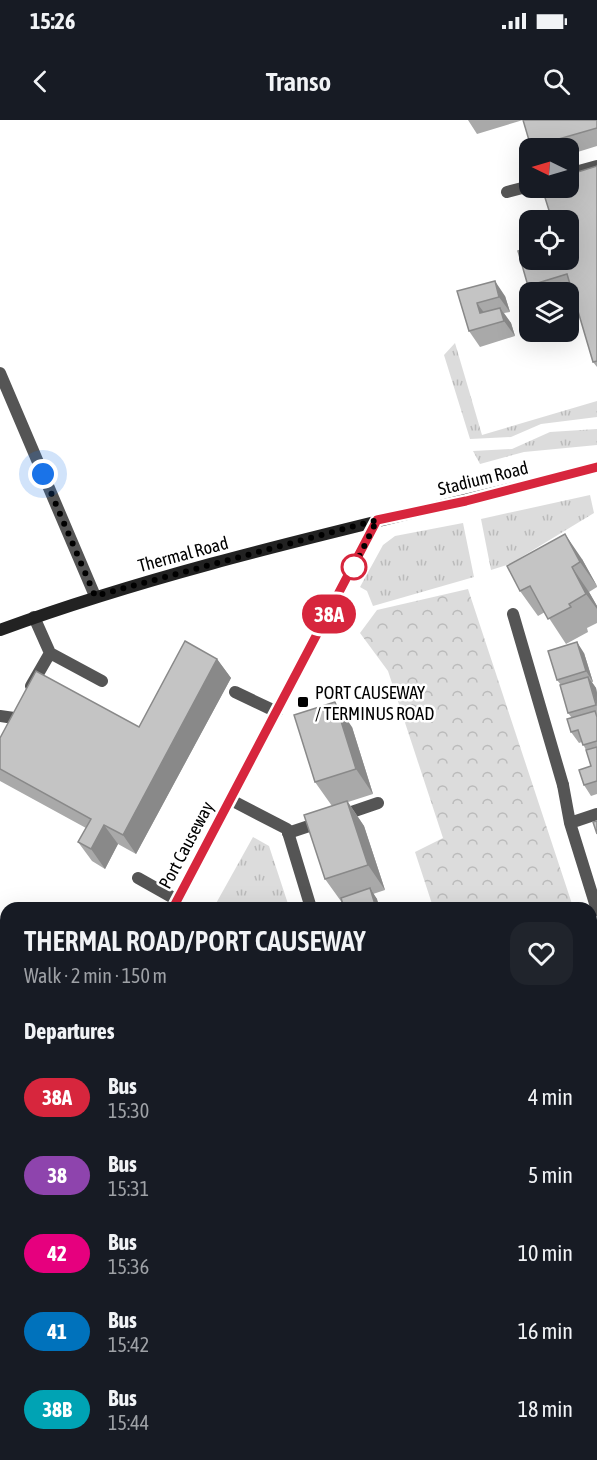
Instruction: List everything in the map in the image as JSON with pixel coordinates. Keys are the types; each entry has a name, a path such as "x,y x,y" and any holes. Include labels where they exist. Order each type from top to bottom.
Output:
{"street":[{"path":"579,171 597,166"},
{"path":"507,192 519,189"},
{"path":"0,373 95,596"},
{"name":"Stadium Road","path":"376,522 597,467"},
{"name":"Thermal Road","path":"0,630 95,596 376,522"},
{"name":"Port Causeway","path":"176,902 376,522"},
{"path":"513,614 563,785 570,823 595,902"},
{"path":"34,617 50,653 102,681"},
{"path":"0,716 17,713 50,653"},
{"path":"235,692 277,712"},
{"path":"231,800 287,829 309,902"},
{"path":"288,833 378,803"},
{"path":"570,823 597,814"},
{"path":"138,878 172,902"}],"green space":[{"path":"455,343 482,435 597,401 597,417 541,424 511,437 470,439 444,355"},
{"path":"597,429 597,445 524,452 480,464 473,451 512,449 550,432"},
{"path":"590,495 594,513 510,564 491,570 481,519"},
{"path":"463,523 474,577 373,606 367,591 360,587 383,545 395,536"},
{"path":"468,589 571,902 431,902 415,852 443,838 388,671 360,633 377,610"},
{"path":"253,837 269,846 287,902 217,902"}],"building":[{"path":"523,120 597,120 597,128 562,138 528,138"},
{"path":"597,166 597,361 593,362 579,315 579,282 569,282 567,274 541,282 527,282 523,270 579,270 579,210 549,210 545,198 579,198 579,172"},
{"path":"495,281 499,297 477,303 480,313 500,308 504,321 469,331 457,291"},
{"path":"565,534 580,562 572,567 586,594 569,604 571,607 548,619 530,586 520,591 507,566"},
{"path":"185,641 217,659 123,835 104,825 91,849 78,842 91,819 0,769 0,738 36,671 139,727"},
{"path":"577,642 586,671 557,680 548,651"},
{"path":"588,677 596,705 568,713 560,685"},
{"path":"335,702 356,769 315,782 294,715"},
{"path":"595,711 597,741 583,745 578,730 571,732 567,719"},
{"path":"597,747 597,781 584,785 579,770 591,766 586,750"},
{"path":"347,801 368,865 325,879 304,815"},
{"path":"597,821 597,834 593,822"},
{"path":"370,888 374,902 342,902 341,898"}],"bus line":[{"name":"38A","path":"176,902 377,520 466,501 597,467"}],"place":[{"name":"PORT CAUSEWAY / TERMINUS ROAD","path":"303,702"}],"route":[{"path":"43,474 95,596 377,520 354,567"}]}
